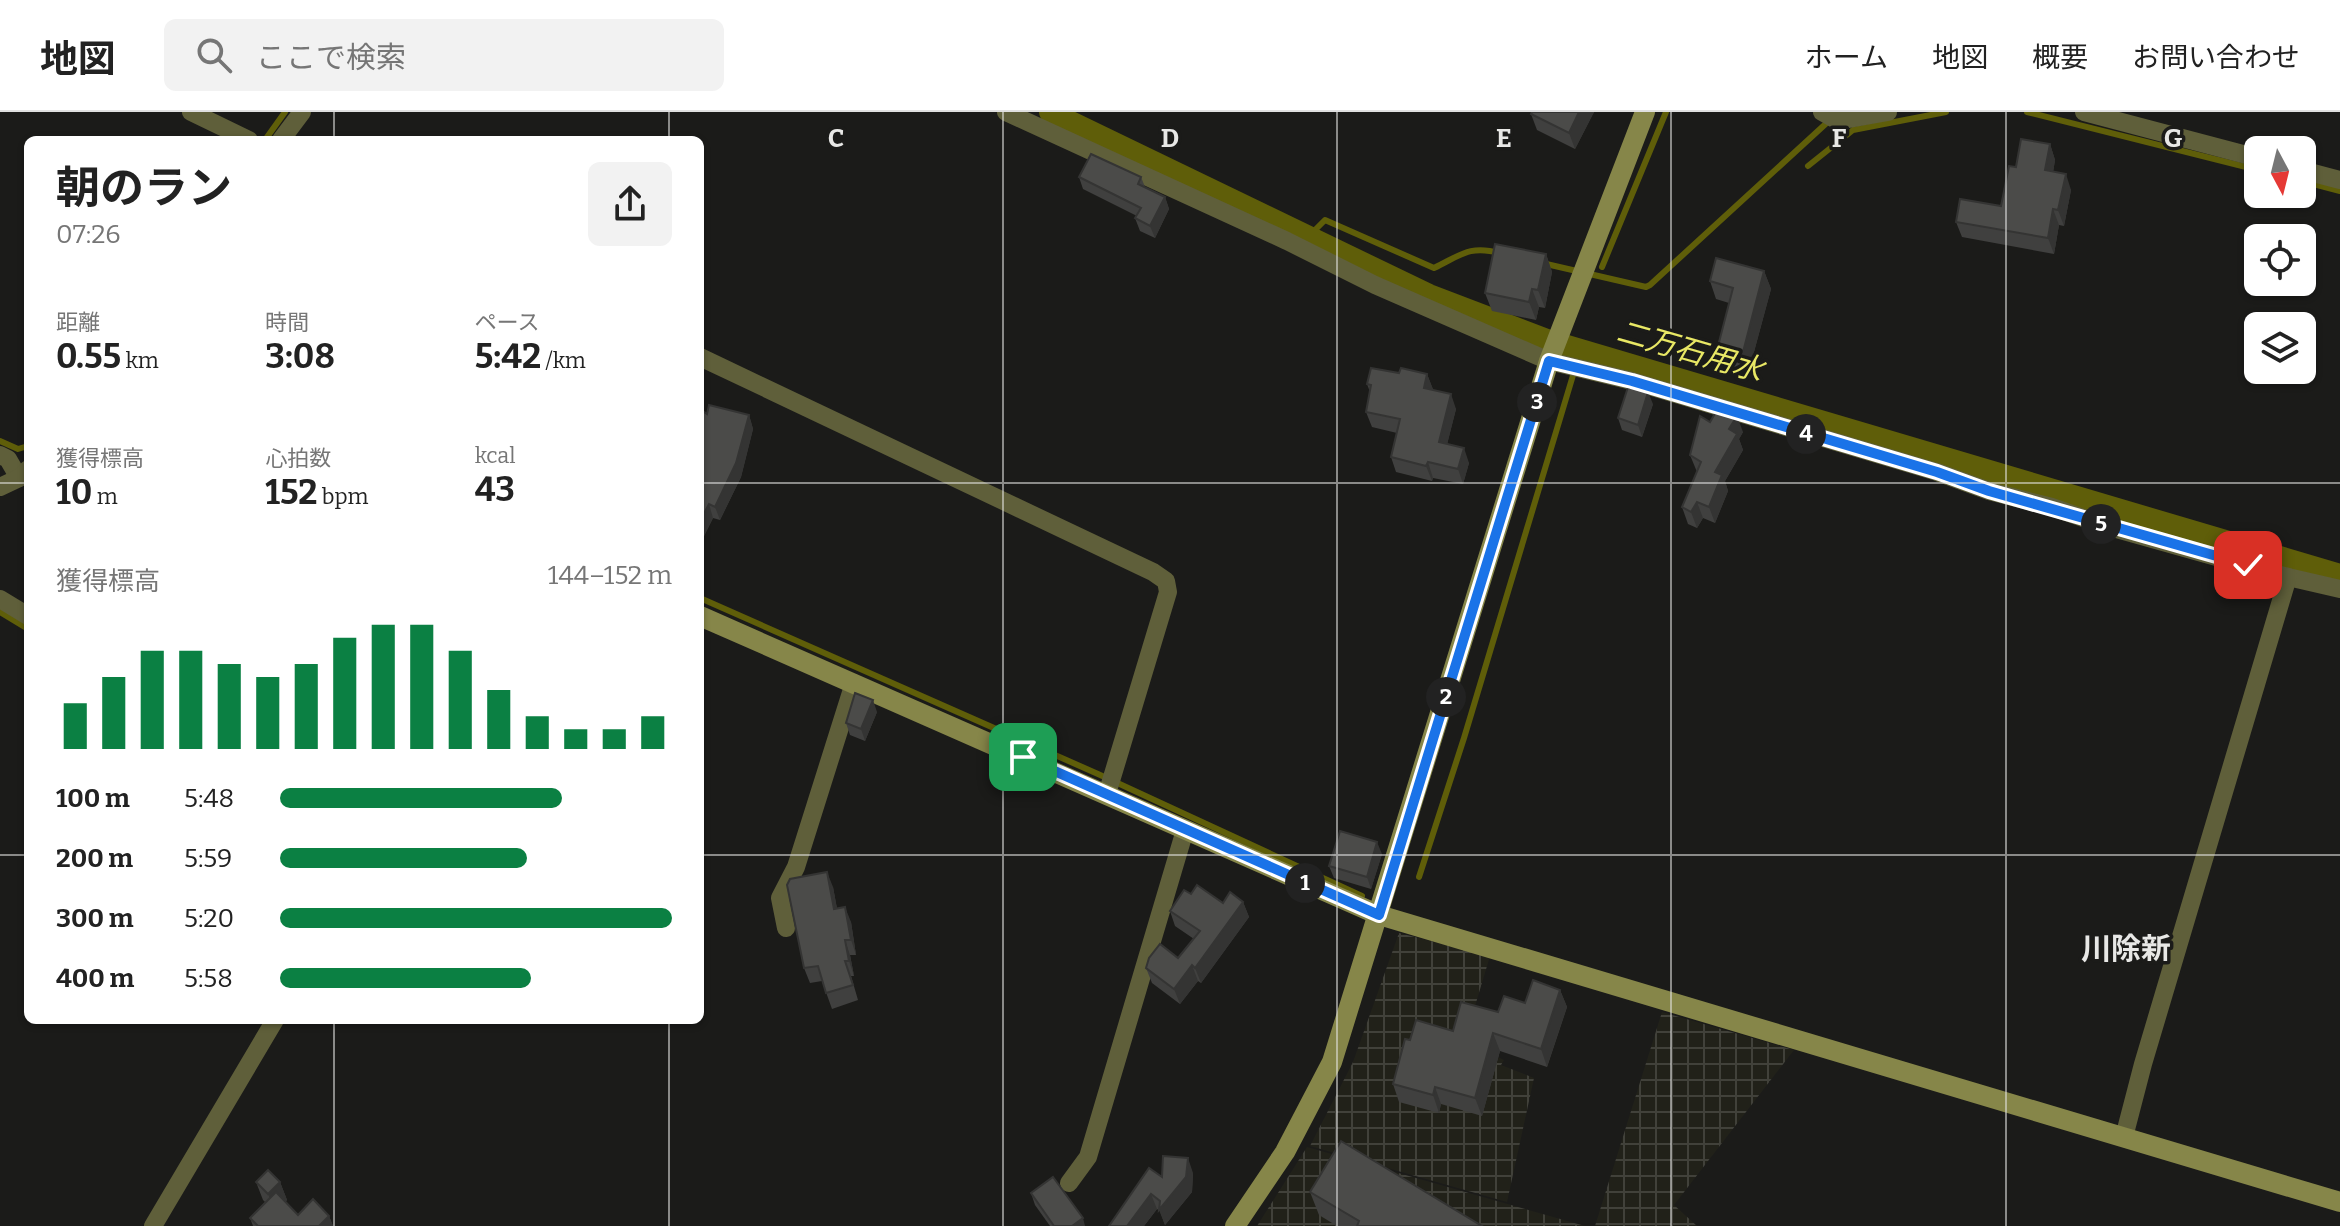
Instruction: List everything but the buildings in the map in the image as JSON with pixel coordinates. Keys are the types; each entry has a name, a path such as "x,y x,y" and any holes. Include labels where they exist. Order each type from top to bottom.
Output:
{"street":[{"path":"191,112 241,136"},
{"path":"284,136 302,112"},
{"path":"1006,112 1287,241 1375,285 1549,361 1632,381 2106,526 2340,589"},
{"path":"1235,1226 1285,1152 1332,1062 1549,361 1645,112"},
{"path":"1822,112 1838,121 1888,112"},
{"path":"2084,112 2244,154"},
{"path":"2316,174 2340,180"},
{"path":"704,359 1153,572 1166,581 1168,592 1107,794"},
{"path":"0,455 24,474 0,487"},
{"path":"2124,1137 2288,577"},
{"path":"0,599 24,614"},
{"path":"704,618 1379,915 2340,1202"},
{"path":"786,928 780,898 796,867 854,683"},
{"path":"1069,1183 1088,1157 1185,830"},
{"path":"153,1226 273,1024"}],"shaded area":[{"path":"1399,933 1490,956 1472,1016 1492,1054 1504,1060 1501,1065 1534,1078 1507,1202 1310,1146 1353,1062"},
{"path":"1662,1012 1794,1050 1674,1205 1697,1226 1595,1226"},
{"path":"1307,1147 1585,1226 1257,1226"}],"waterway":[{"path":"268,136 285,112"},
{"name":"二万石用水","path":"1050,112 1429,295 1547,340 2340,575"},
{"path":"1602,267 1666,112"},
{"path":"1808,166 1853,130 1946,112"},
{"path":"2027,112 2244,166"},
{"path":"1542,263 1646,287 1831,119"},
{"path":"2316,185 2340,191"},
{"path":"1309,236 1325,220 1434,268 1473,251 1500,253"},
{"path":"1419,877 1574,372"},
{"path":"0,441 18,449 24,447"},
{"path":"704,600 1098,774 1362,896"},
{"path":"0,612 24,627"}],"district":[{"name":"川除新","path":"2126,949"}],"route":[{"path":"1023,757 1379,915 1549,361 1632,381 2106,526 2248,565"}]}
